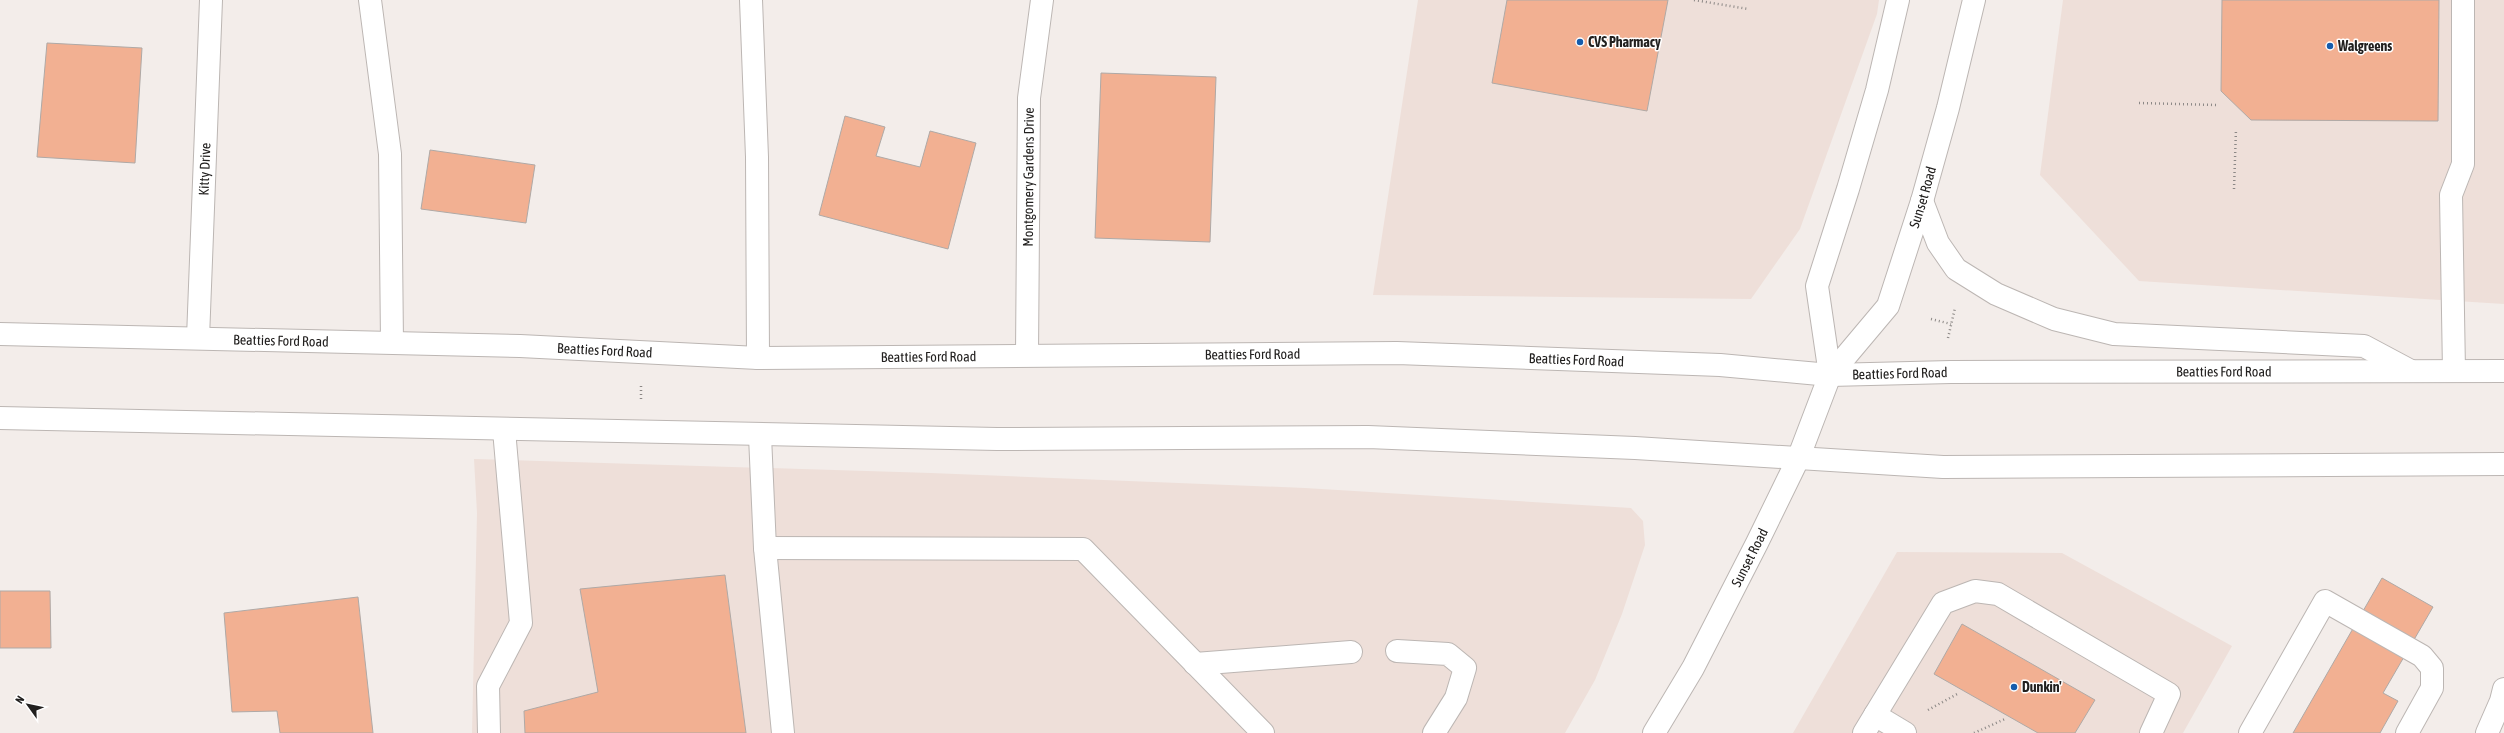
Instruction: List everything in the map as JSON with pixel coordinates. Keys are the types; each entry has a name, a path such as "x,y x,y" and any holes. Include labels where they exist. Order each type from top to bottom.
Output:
{"main road":[{"name":"Kitty Drive","path":"198,338 211,0"},
{"path":"370,0 390,154 392,342"},
{"path":"751,0 757,157 758,358"},
{"name":"Montgomery Gardens Drive","path":"1027,355 1028,98 1042,0"},
{"name":"Sunset Road","path":"1830,375 1817,286 1848,189 1877,90 1898,0"},
{"name":"Sunset Road","path":"1654,733 1693,668 1798,458 1830,375 1888,306 1922,201 1948,108 1974,0"},
{"path":"2454,371 2451,195 2463,164 2463,0"},
{"path":"1922,201 1938,243 1956,269 1996,294 2054,320 2114,334 2364,346 2410,371"},
{"name":"Beatties Ford Road","path":"0,334 392,342 758,358 1397,353 1720,365 1830,375 1951,372 2504,371"},
{"path":"0,418 760,436 998,439 1368,437 1635,448 1944,466 2504,464"},
{"path":"489,733 488,686 521,623 504,430"},
{"path":"760,436 766,548 783,733"},
{"path":"766,548 1083,549 1263,733"},
{"path":"1905,733 1870,724 1943,603 1975,591 1998,594 2169,694 2151,733"},
{"path":"2250,733 2325,601 2422,656 2432,668 2432,688 2407,733"},
{"path":"1397,651 1448,654 1465,668 1456,698 1434,733"},
{"path":"1195,664 1351,652"},
{"path":"2487,733 2502,701 2504,689"}],"path":[{"path":"1694,0 1748,9"},
{"path":"2138,103 2216,105"},
{"path":"2234,188 2236,129"},
{"path":"1948,341 1956,303"},
{"path":"1931,318 1951,324"},
{"path":"1974,733 2005,719"}],"shaded area":[{"path":"1418,0 1879,0 1877,14 1800,229 1751,299 1373,295"},
{"path":"2063,0 2504,0 2504,304 2139,281 2040,175"},
{"path":"474,459 931,473 1305,488 1631,508 1643,521 1645,545 1622,614 1595,680 1565,733 472,733 477,513"},
{"path":"1897,552 2062,553 2232,646 2183,733 1793,733"}],"building":[{"name":"CVS Pharmacy","path":"1507,0 1668,0 1647,111 1492,83"},
{"name":"Walgreens","path":"2222,0 2439,0 2438,121 2251,120 2221,91"},
{"path":"47,43 142,48 135,163 37,157"},
{"path":"1101,73 1216,77 1210,242 1095,238"},
{"path":"845,116 885,127 876,156 920,167 930,131 976,143 948,249 819,215"},
{"path":"430,150 535,165 526,223 421,209"},
{"path":"725,575 746,733 525,733 524,711 598,692 580,589"},
{"path":"2382,578 2433,607 2383,693 2398,701 2380,733 2293,733"},
{"path":"0,591 50,591 51,648 0,648"},
{"path":"358,597 373,733 280,733 277,711 232,712 224,613"},
{"name":"Dunkin'","path":"1962,624 2095,700 2075,733 2038,733 1934,674"}],"place":[{"name":"CVS Pharmacy","path":"1580,42"},
{"name":"Walgreens","path":"2330,46"},
{"name":"Dunkin'","path":"2014,687"}]}
